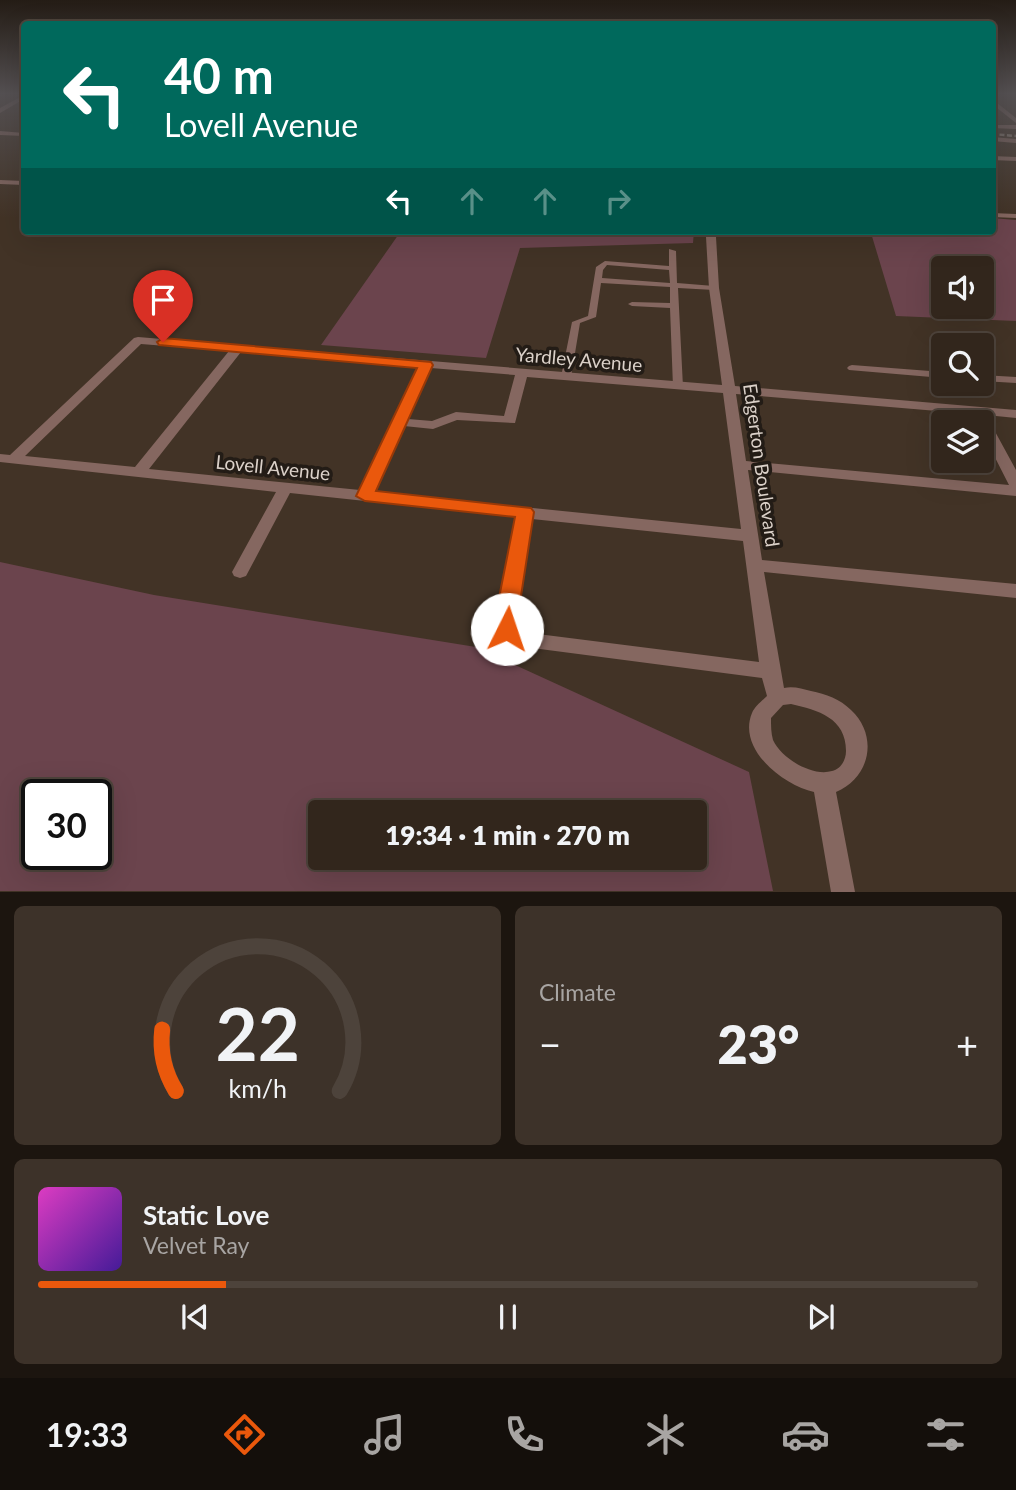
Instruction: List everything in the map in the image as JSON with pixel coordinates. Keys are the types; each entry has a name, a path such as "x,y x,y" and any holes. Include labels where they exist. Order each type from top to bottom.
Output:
{"street":[{"path":"0,182 21,183"},
{"name":"Edgerton Boulevard","path":"711,237 714,288 769,671 777,698"},
{"name":"Yardley Avenue","path":"7,459 138,340 953,410"},
{"path":"139,472 239,348"},
{"path":"365,496 426,365"},
{"path":"399,422 433,425 456,416 510,420 522,373"},
{"name":"Yardley Avenue","path":"994,413 1016,414"},
{"path":"994,442 1016,484"},
{"name":"Lovell Avenue","path":"7,459 750,536"},
{"path":"741,465 1016,491"},
{"path":"240,572 286,488"},
{"path":"525,512 505,618 507,629 517,639 769,671"},
{"path":"755,565 1016,591"},
{"path":"806,695 822,701 849,722 858,736 860,751 857,765 848,775 837,781 808,780 779,764 762,740 761,715 766,706 777,698 806,695"},
{"path":"823,782 843,891"}],"lane":[{"path":"996,140 1016,143"},
{"path":"996,158 1016,159"},
{"path":"996,215 1016,216"},
{"path":"672,251 678,387"},
{"path":"566,377 576,322 592,317 599,269 605,263 673,268"},
{"path":"597,280 714,288"},
{"path":"632,304 674,306"},
{"path":"852,368 931,374"},
{"path":"994,379 1016,380"}],"shaded area":[{"path":"996,218 1016,220 1016,321 968,319 994,319 994,256 931,256 931,317 896,316 872,235 996,235"},
{"path":"398,235 694,235 693,243 520,248 486,358 321,345"},
{"path":"0,562 154,595 476,647 749,772 773,891 0,891"}],"railway":[{"path":"1012,136 1016,136"}],"route":[{"path":"163,342 426,365 365,496 525,512 505,618 507,629"}]}
